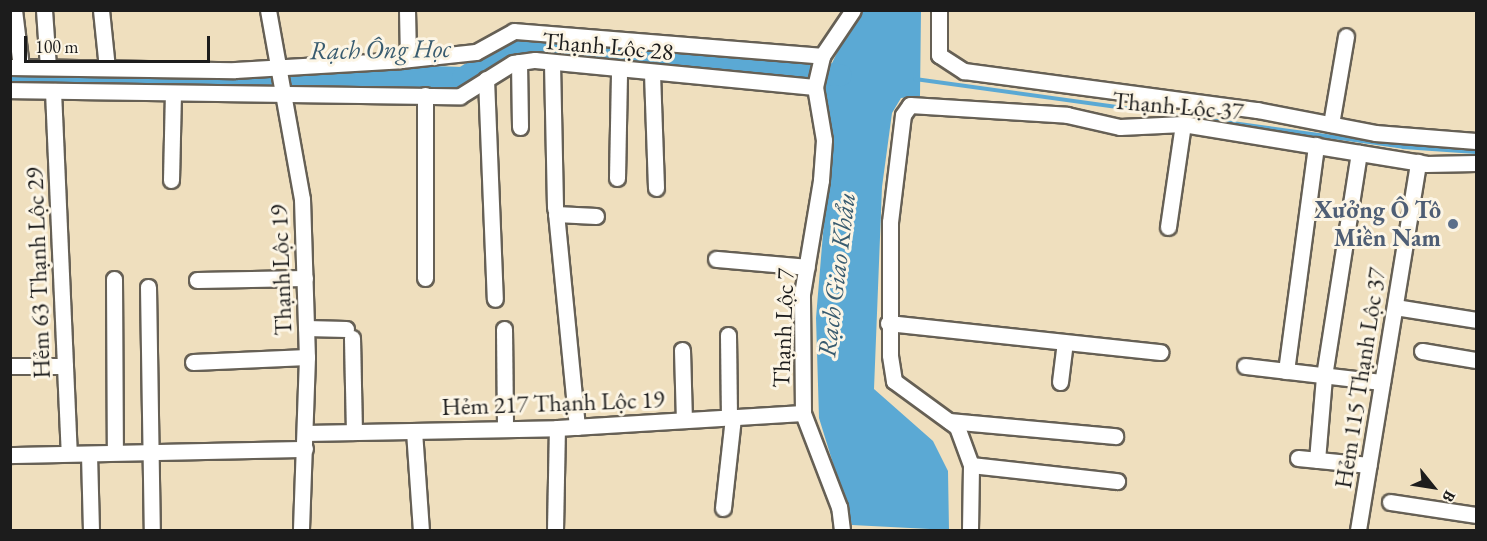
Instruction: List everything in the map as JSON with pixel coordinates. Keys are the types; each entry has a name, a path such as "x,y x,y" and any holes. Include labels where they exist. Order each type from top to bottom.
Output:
{"street":[{"path":"14,10 16,67"},
{"path":"44,10 48,67"},
{"path":"101,10 107,68"},
{"name":"Thạnh Lộc 19","path":"267,10 302,199 307,357 301,531"},
{"path":"407,10 408,59"},
{"path":"815,87 822,56 853,10"},
{"path":"939,10 939,55 964,71 1331,124 1476,141"},
{"name":"Thạnh Lộc 28","path":"16,67 276,68 408,59 476,52 514,31 822,56"},
{"path":"1331,124 1346,36"},
{"path":"519,62 520,127"},
{"name":"Thạnh Lộc 28","path":"10,90 282,96 330,92 460,96 519,62 815,87"},
{"path":"552,63 555,208"},
{"path":"616,178 619,70"},
{"path":"652,73 656,188"},
{"path":"486,79 495,299"},
{"name":"Thạnh Lộc 7","path":"815,87 824,140 807,267 803,412 839,507 842,531"},
{"name":"Hẻm 63 Thạnh Lộc 29","path":"53,91 69,453"},
{"path":"171,180 173,94"},
{"path":"425,95 425,278"},
{"name":"Thạnh Lộc 37","path":"888,323 890,222 903,115 910,105 1067,115 1120,127 1183,124 1418,162 1476,163"},
{"path":"1168,227 1183,124"},
{"path":"1286,371 1316,146"},
{"path":"1317,460 1324,376 1359,153"},
{"name":"Hẻm 115 Thạnh Lộc 37","path":"1358,531 1418,162"},
{"path":"577,427 556,214 596,216"},
{"path":"716,260 807,267"},
{"path":"197,280 305,278"},
{"path":"114,279 115,452"},
{"path":"148,287 152,531"},
{"path":"1395,306 1476,320"},
{"path":"970,531 971,465 957,427 894,381 888,323 1160,352"},
{"path":"306,328 349,333 354,432"},
{"path":"504,329 506,429"},
{"path":"723,508 725,452 733,439 728,335"},
{"path":"1060,382 1065,343"},
{"path":"682,350 684,420"},
{"path":"1422,351 1476,360"},
{"path":"193,362 307,357"},
{"path":"10,366 65,366"},
{"path":"1245,366 1382,382"},
{"name":"Hẻm 217 Thạnh Lộc 19","path":"305,433 557,428 732,419 803,412"},
{"path":"949,421 1115,436"},
{"path":"555,531 557,428"},
{"path":"414,431 421,531"},
{"path":"10,455 304,449"},
{"path":"89,454 91,531"},
{"path":"1298,458 1369,465"},
{"path":"971,465 1117,482"},
{"path":"1390,502 1476,515"}],"water":[{"name":"Rạch Giao Khẩu","path":"857,11 921,11 920,96 901,98 892,113 882,187 874,389 933,441 948,471 949,530 852,525 819,418 816,318 831,137 822,84"}],"waterway":[{"name":"Rạch Ông Học","path":"10,76 264,82 365,75 463,78 514,46 841,75"},
{"path":"915,79 1403,147 1476,152"}],"place":[{"name":"Xưởng Ô Tô Miền Nam","path":"1453,224"}]}
